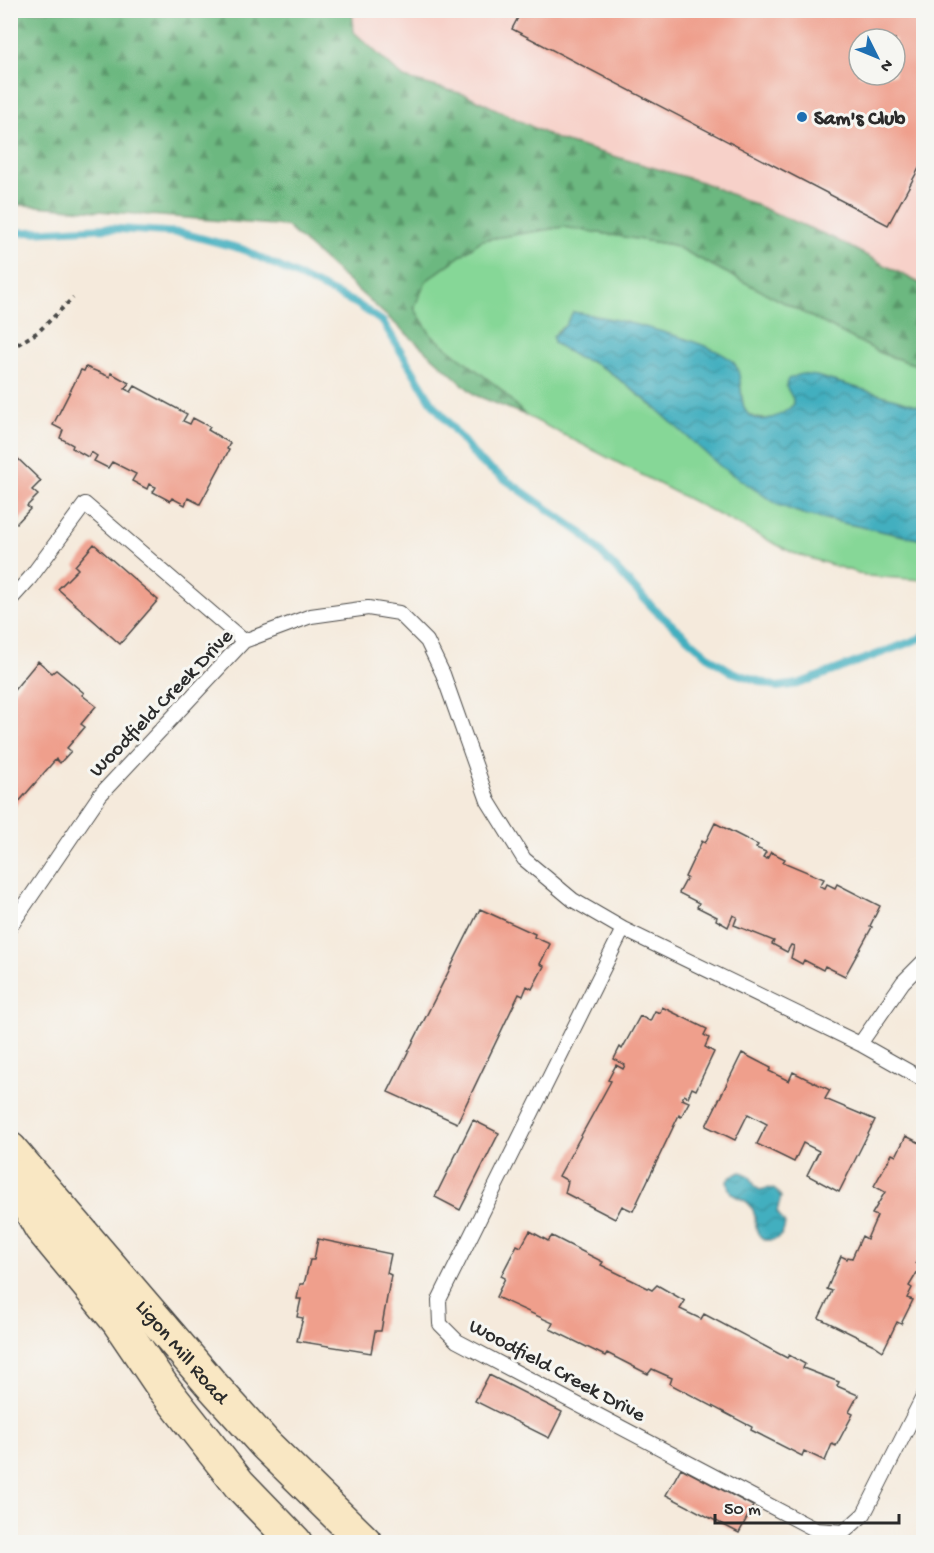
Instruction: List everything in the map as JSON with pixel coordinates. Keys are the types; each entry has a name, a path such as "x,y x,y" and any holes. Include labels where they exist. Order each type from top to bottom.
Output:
{"main road":[{"name":"Ligon Mill Road","path":"10,1149 219,1393 266,1445 365,1542"},
{"name":"Ligon Mill Road","path":"10,1173 41,1228 118,1321 162,1386 239,1484 295,1542"}],"lane":[{"path":"10,600 30,578 85,504 244,641"},
{"name":"Woodfield Creek Drive","path":"12,923 100,795 244,641 312,616 368,608 399,613 427,641 443,674 488,801 524,859 573,900 623,929 860,1044 924,1080"},
{"name":"Woodfield Creek Drive","path":"623,929 440,1300 440,1324 457,1341 816,1530 844,1532 864,1514 924,1395"},
{"path":"860,1044 903,982 924,961"}],"path":[{"path":"10,349 38,332 73,298"}],"shaded area":[{"path":"352,11 923,11 923,285 833,238 702,182 559,140 467,95 404,78 354,32"}],"green space":[{"path":"10,11 352,11 354,32 404,78 467,95 559,140 702,182 833,238 923,285 923,367 883,354 673,245 563,227 482,240 426,281 414,308 431,335 498,387 525,415 475,395 286,226 11,204"},
{"path":"563,227 673,245 883,354 923,367 923,407 816,376 786,386 793,399 793,405 776,417 763,419 744,411 740,382 686,339 573,312 565,326 557,331 554,343 607,370 778,505 806,515 923,540 923,580 868,576 793,553 525,415 498,387 431,335 414,308 426,281 482,240"}],"water":[{"path":"573,312 683,338 723,355 734,363 737,369 742,400 747,413 757,419 774,417 793,405 793,399 786,386 788,379 801,374 816,376 923,407 923,540 806,515 778,505 721,467 652,405 607,370 578,358 554,343 553,336 565,326"},
{"path":"741,1172 750,1177 755,1187 760,1190 772,1189 777,1191 781,1197 777,1212 785,1224 784,1231 776,1239 766,1240 761,1237 756,1229 752,1208 730,1191 727,1181 733,1175"}],"building":[{"name":"Sam's Club","path":"522,10 924,10 924,159 888,225 512,29"},
{"path":"86,367 110,377 111,373 129,383 125,389 131,392 135,386 187,414 183,421 190,424 193,418 210,427 208,430 230,443 227,449 229,450 200,504 188,498 185,505 172,498 170,501 153,492 156,487 149,484 147,489 132,481 136,474 112,462 108,468 94,461 97,456 91,452 88,457 60,438 63,430 53,425 81,370 84,371"},
{"path":"10,451 41,481 32,490 38,495 27,506 30,509 17,523 13,520 10,523"},
{"path":"94,544 158,600 120,644 58,589 78,569 75,566"},
{"path":"38,661 52,673 56,670 96,706 81,724 85,727 67,748 71,751 60,763 56,759 11,811 15,814 10,819 10,695"},
{"path":"715,823 758,845 756,848 766,852 763,857 767,859 771,852 785,859 783,862 824,879 820,886 825,888 827,884 835,888 837,884 880,906 870,926 872,927 845,976 825,966 823,970 804,960 802,964 791,958 794,946 791,945 787,952 772,944 774,941 734,925 737,917 733,915 728,927 716,920 717,917 697,907 699,903 679,893 702,841 705,843"},
{"path":"480,909 535,934 534,937 550,944 540,964 544,966 532,989 527,986 523,996 519,994 457,1123 388,1092"},
{"path":"662,1007 707,1029 704,1035 709,1038 705,1047 714,1052 696,1090 692,1088 688,1097 684,1095 682,1099 689,1102 681,1117 679,1115 633,1211 622,1206 615,1219 565,1193 568,1181 559,1176 611,1081 608,1080 616,1065 623,1069 625,1065 614,1059 620,1047 622,1049 640,1016 650,1021 655,1011 660,1013"},
{"path":"742,1053 771,1068 769,1071 789,1081 793,1072 830,1090 825,1099 875,1120 839,1192 807,1175 819,1151 803,1143 794,1162 757,1144 767,1124 748,1114 735,1140 706,1126"},
{"path":"473,1120 499,1133 460,1210 435,1197"},
{"path":"906,1136 924,1145 924,1247 916,1263 921,1266 909,1286 912,1288 907,1298 913,1300 901,1324 897,1322 883,1351 819,1318 832,1291 827,1289 841,1256 847,1259 852,1258 862,1236 867,1239 877,1216 872,1214 885,1192 874,1186 892,1154 896,1156"},
{"path":"530,1231 548,1241 552,1236 603,1262 601,1265 652,1290 657,1285 685,1301 680,1309 701,1319 704,1314 787,1358 789,1355 805,1364 803,1368 839,1382 837,1386 858,1395 849,1412 853,1414 836,1446 832,1444 825,1461 804,1451 802,1456 751,1430 752,1427 670,1384 672,1378 652,1369 648,1374 607,1353 605,1356 550,1329 553,1323 496,1297 505,1278 501,1276 517,1245 521,1247"},
{"path":"318,1239 391,1254 387,1273 391,1275 381,1331 375,1331 371,1353 297,1341 303,1318 297,1317 301,1299 297,1299 300,1284 304,1284 310,1260 314,1260"},
{"path":"489,1375 562,1412 549,1438 475,1401"},
{"path":"681,1468 753,1506 739,1533 666,1495"}],"waterway":[{"path":"10,233 104,228 182,233 242,249 357,304 383,322 431,401 479,461 583,534 656,611 713,660 732,672 777,687 798,684 924,637"}],"place":[{"name":"Sam's Club","path":"802,117"}]}
